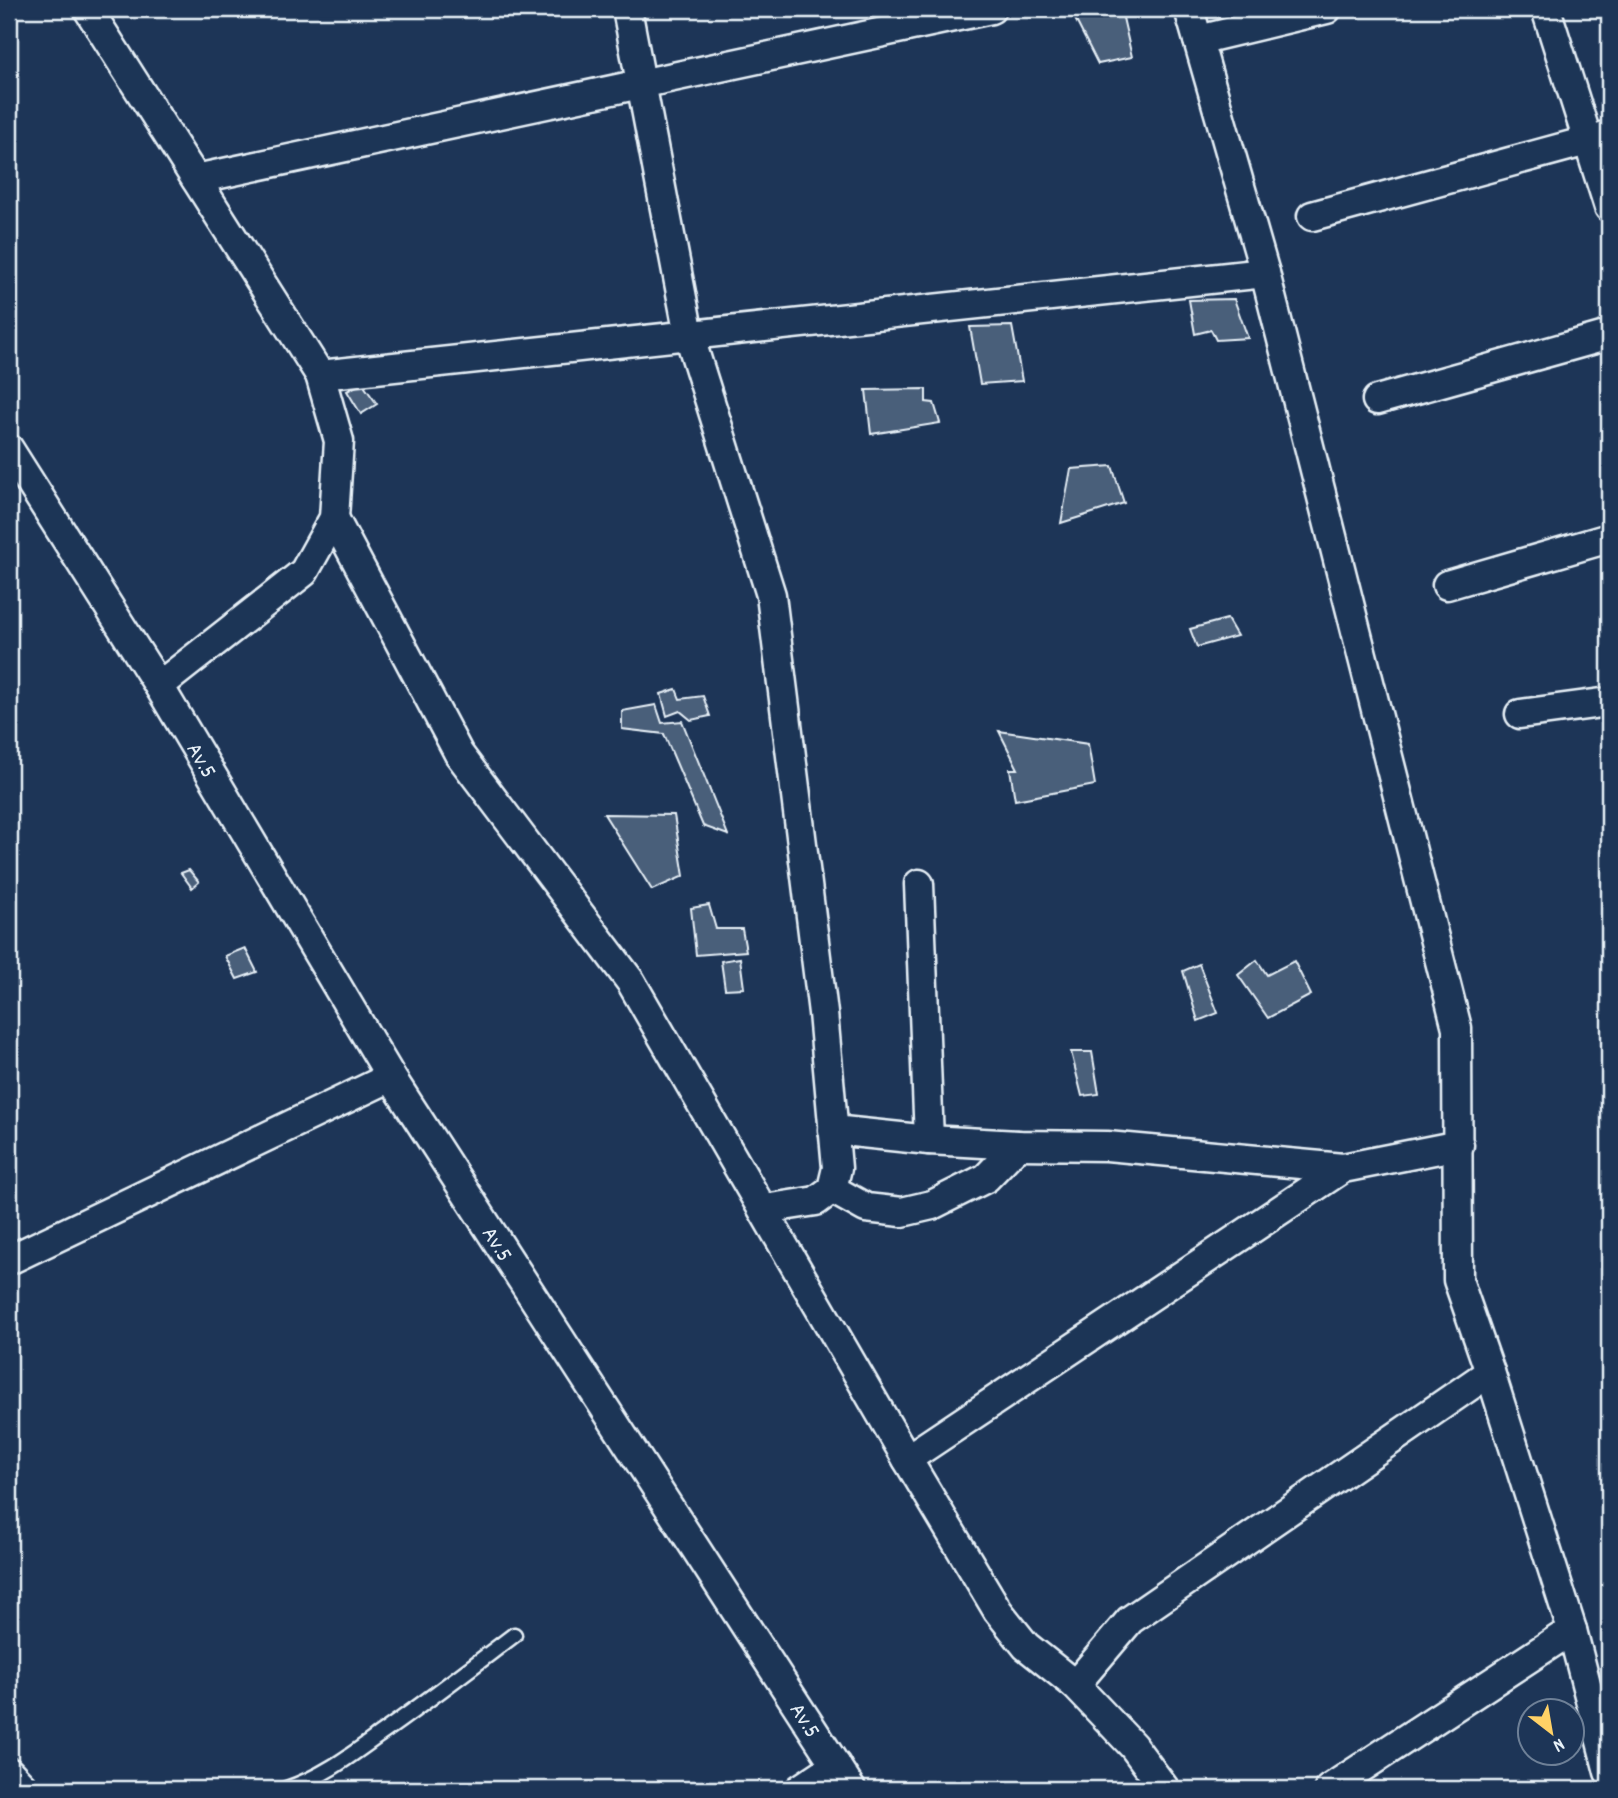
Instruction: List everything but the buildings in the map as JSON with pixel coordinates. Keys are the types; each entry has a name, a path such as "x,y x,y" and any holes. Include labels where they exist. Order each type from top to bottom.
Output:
{"street":[{"path":"88,9 320,375 339,441 334,518 304,572 159,686"},
{"path":"627,9 689,335 771,595 824,1013 837,1168 832,1189 816,1201 764,1209"},
{"path":"196,179 991,9"},
{"path":"1189,9 1265,274 1457,1028 1458,1280 1572,1630 1609,1772"},
{"path":"1198,40 1327,9"},
{"path":"1546,9 1599,137 1609,207"},
{"path":"1312,216 1599,137"},
{"path":"320,375 1265,274"},
{"path":"1377,400 1609,335"},
{"name":"Av.5","path":"9,449 159,686 391,1077 851,1789"},
{"path":"334,518 459,754 631,982 998,1611 1027,1646 1075,1685 1133,1746 1164,1789"},
{"path":"1447,585 1609,538"},
{"path":"1520,713 1609,702"},
{"path":"919,884 929,1140"},
{"path":"9,1260 391,1077"},
{"path":"833,1130 929,1140 1107,1146 1343,1168 1459,1145"},
{"path":"832,1189 866,1208 902,1212 932,1205 986,1178 1018,1145"},
{"path":"907,1459 1343,1168"},
{"path":"1075,1685 1130,1620 1490,1372"},
{"path":"1329,1789 1572,1630"},
{"path":"800,1789 836,1765"},
{"path":"9,1772 25,1789"}],"lane":[{"path":"286,1789 306,1783 343,1760 514,1635"}]}
